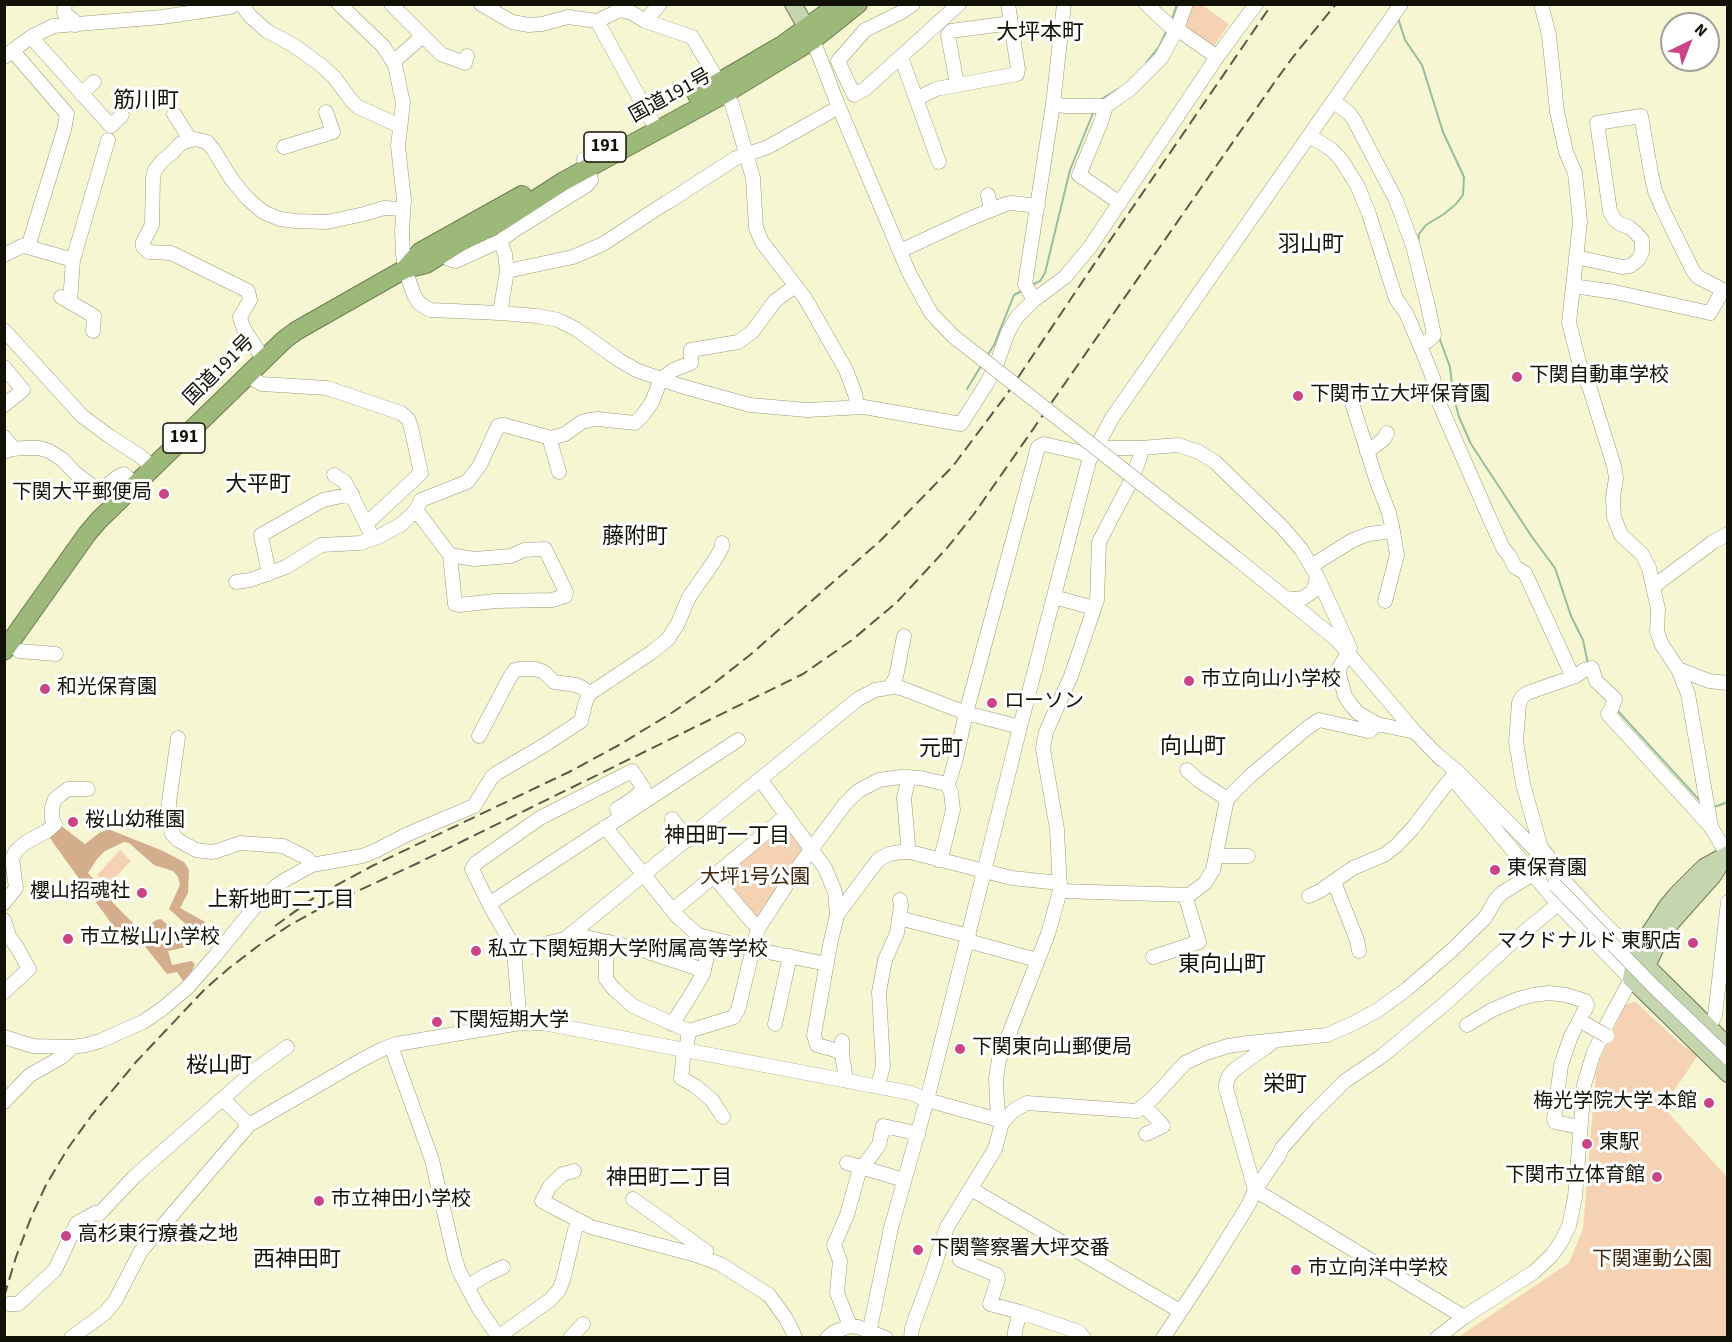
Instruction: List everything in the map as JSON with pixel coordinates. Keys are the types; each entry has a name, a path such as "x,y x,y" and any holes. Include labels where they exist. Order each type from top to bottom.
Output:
{"highway":[{"name":"国道191号","path":"810,34 839,4"},
{"name":"国道191号","path":"12,651 87,534 99,520 296,331 405,269 420,252 723,88 781,46 810,34 858,4"}],"main road":[{"path":"793,4 810,34"},
{"path":"1727,854 1713,876 1672,921 1658,943 1641,960 1631,979 1728,1074"},
{"path":"1641,960 1728,1046"}],"street":[{"path":"65,4 64,13 73,20 75,25"},
{"path":"9,53 31,37 53,26 198,13 236,4"},
{"path":"241,4 251,17 267,31 293,45 327,70 358,107 400,126"},
{"path":"339,4 382,46 393,62 402,95 403,113 398,146 404,201 402,231 405,269 419,303 430,310 500,313 558,320 576,329 636,370 750,405 807,410 864,407 961,424 998,363 1008,332 1030,292 1038,206 1053,104 1064,4"},
{"path":"391,4 441,54 465,63 467,56"},
{"path":"480,4 512,22 529,25 549,23 568,17 597,21 620,10 692,37 732,104 753,178 756,228 762,242 805,298 846,370 855,394 854,407"},
{"path":"645,21 660,4"},
{"path":"913,4 900,14 865,30 838,60 854,95 865,89 897,60 951,7"},
{"path":"916,99 936,89 1017,74 1008,4"},
{"path":"1146,4 1171,26 1217,57"},
{"path":"1053,104 1099,106 1130,89 1161,58 1171,26 1186,4"},
{"path":"1030,292 1065,277 1090,247 1217,57 1256,4"},
{"path":"1541,4 1549,35 1557,112 1566,152 1575,172 1580,222 1569,323 1614,466 1616,478 1613,497 1614,517 1622,535 1642,554 1649,568 1658,609 1657,633 1678,669 1690,705 1711,826"},
{"path":"868,1334 891,1227 918,1135 1019,730 1093,452 1112,418 1398,9"},
{"path":"597,21 654,126"},
{"path":"957,84 948,35 951,31 1011,23"},
{"path":"810,34 909,273 931,313 953,336 1337,640 1415,732 1653,986 1728,1058"},
{"path":"393,62 423,36"},
{"path":"31,37 111,126 122,115"},
{"path":"9,53 18,57 67,114 28,247"},
{"path":"897,60 916,99 939,162"},
{"path":"897,60 914,115"},
{"path":"81,94 94,82"},
{"path":"1334,102 1354,120 1396,200 1413,246 1428,306 1434,335 1428,340"},
{"path":"1099,106 1101,122 1078,175 1120,203"},
{"path":"284,147 333,132 326,112"},
{"path":"507,271 573,257 603,244 736,158 768,147 830,112"},
{"path":"174,114 190,139"},
{"path":"1573,286 1615,292 1710,313 1725,291 1698,277 1693,271 1663,210 1655,191 1641,116 1597,123 1610,211 1614,219 1636,233 1641,240 1642,252 1638,260 1630,266 1622,267 1576,257"},
{"path":"1310,136 1332,150 1358,187 1370,214 1396,298 1406,313 1422,350 1433,378 1439,403 1503,548 1515,567 1525,573 1583,672"},
{"path":"264,360 241,321 242,314 250,300 248,291 171,253 149,252 142,245 152,225 152,188 155,170 180,144 190,139 201,140 210,144 232,180 248,199 271,216 288,220 327,222 384,208 403,209"},
{"path":"93,332 94,316 65,300 73,260 108,140"},
{"path":"449,258 456,261 500,241 587,185 591,180 586,164"},
{"path":"988,195 991,210"},
{"path":"900,251 991,210 1012,203 1038,206"},
{"path":"500,241 505,254 507,271 500,313"},
{"path":"4,255 22,246 73,260"},
{"path":"236,582 250,580 286,567 321,545 360,543 402,524 422,501 458,487 472,476 480,465 498,426 504,425 551,438 565,434 589,420 635,423 652,402 661,379 673,370 691,363 691,350 738,342 746,337 775,301 795,286"},
{"path":"4,330 80,414 140,456 153,468"},
{"path":"4,367 22,390 4,405"},
{"path":"248,376 262,384 327,388 400,413 408,419 421,473 366,524"},
{"path":"1348,390 1393,531 1397,555 1385,601"},
{"path":"1367,452 1384,439 1387,433"},
{"path":"4,437 9,451 39,448 49,451 62,459 74,472 96,489 101,490 124,474 135,485"},
{"path":"551,438 559,472"},
{"path":"946,784 954,767 966,713 1038,447 1044,444 1093,452 1178,445 1207,456 1235,480 1301,549 1314,571 1359,666"},
{"path":"911,1338 912,1328 947,1227 995,1149 1000,1122 996,1078 999,1060 1053,918 1060,887 1057,829 1043,749 1045,736 1071,676 1094,608 1098,591 1099,542 1132,479 1141,448"},
{"path":"334,475 345,482 372,538"},
{"path":"269,574 261,535 323,501 352,494"},
{"path":"416,510 450,555 455,604 552,600 564,596 566,592 545,549 524,550 511,556 474,560 450,555"},
{"path":"1314,571 1354,539 1369,534 1393,531"},
{"path":"1654,586 1713,542 1728,534"},
{"path":"4,1037 33,1046 72,1047 86,1045 143,1022 194,981 274,887 312,865 368,853 474,806 496,773 581,721 589,694 668,639 690,597 715,560 722,543"},
{"path":"1285,598 1295,599 1307,596 1315,586 1314,571"},
{"path":"1054,597 1094,608"},
{"path":"890,687 896,677 904,636"},
{"path":"12,651 56,654"},
{"path":"1348,654 1338,674 1345,696 1358,714 1377,724 1415,732"},
{"path":"1554,878 1558,867 1541,848 1523,784 1516,742 1519,703 1527,693 1592,668 1596,681 1613,705 1608,714 1711,826 1727,854"},
{"path":"479,736 515,670 536,669 554,682 576,685 589,694"},
{"path":"1678,669 1709,681 1728,683"},
{"path":"514,951 559,941 572,934 858,699 875,690 890,687 909,691 966,713 1045,736"},
{"path":"837,915 878,860 889,854 906,852 1012,878 1060,887 1185,895 1194,892 1205,883 1213,870 1227,799 1251,776 1319,720 1368,731 1377,724"},
{"path":"178,738 169,802 169,822 172,834 178,840 196,850 211,852 240,843 283,846 307,858 312,865"},
{"path":"489,904 738,740"},
{"path":"1435,753 1558,904 1631,979 1593,1055 1584,1085 1575,1197 1569,1226 1561,1242 1552,1255 1534,1272 1464,1317 1437,1338"},
{"path":"1187,770 1227,799"},
{"path":"520,1023 512,944 472,868 540,818 632,771 644,789 617,809 620,817"},
{"path":"906,852 908,844 904,798 909,777"},
{"path":"609,942 606,959 608,982 633,1006 689,1031 734,1017 738,1010 760,926 799,866 845,804 858,791 879,780 909,777 946,784 951,792 953,810 942,854 938,860"},
{"path":"1309,896 1353,868 1384,855 1396,846 1413,828 1447,783 1454,778"},
{"path":"760,779 812,850 830,877 835,891 837,915 814,1035 817,1045 835,1050 842,1047 846,1080"},
{"path":"4,903 16,888 12,859 16,851 55,824 52,819 52,808 60,795 68,789 88,789"},
{"path":"672,910 787,815"},
{"path":"672,819 688,840"},
{"path":"605,827 672,910 698,934 753,949 827,964"},
{"path":"1216,856 1248,856"},
{"path":"1000,1122 1014,1110 1027,1104 1137,1111 1191,1059 1228,1046 1327,1035 1354,1023 1378,1010 1407,989 1485,918 1502,893 1533,874"},
{"path":"714,877 752,922 760,926"},
{"path":"1554,878 1641,960"},
{"path":"1334,882 1357,940 1359,951"},
{"path":"1153,957 1199,942 1185,895"},
{"path":"878,1086 884,1066 879,992 885,960 897,933 900,900"},
{"path":"1708,1028 1715,1016 1728,902"},
{"path":"1163,1338 1250,1204 1255,1190 1280,1155 1282,1148 1345,1081 1382,1056 1558,904"},
{"path":"899,918 1037,960"},
{"path":"4,920 9,936 29,969 4,992"},
{"path":"572,934 639,949 704,970"},
{"path":"672,1024 704,970 711,939"},
{"path":"775,1024 790,956"},
{"path":"1467,1025 1481,1015 1526,997 1549,993 1566,994 1585,1001 1587,1005 1581,1022 1571,1036 1561,1065 1554,1119 1560,1124 1580,1127"},
{"path":"1581,1022 1608,1036"},
{"path":"71,1338 105,1313 115,1301 141,1251 249,1125 391,1046 520,1023 543,1023 911,1093 1000,1122"},
{"path":"689,1031 681,1078 712,1100 723,1117"},
{"path":"1274,1041 1234,1070 1226,1084 1255,1190 1464,1317"},
{"path":"391,1046 429,1149 455,1259 467,1287 499,1337 550,1300 559,1290 579,1222"},
{"path":"4,1102 30,1075 62,1057 72,1047"},
{"path":"9,1304 18,1304 55,1270 78,1223 95,1213 99,1214 135,1176 270,1058 286,1047"},
{"path":"223,1099 249,1125"},
{"path":"1144,1106 1163,1126 1146,1134"},
{"path":"850,1326 837,1293 840,1261 834,1245 847,1215 859,1172 879,1145 883,1126 918,1135"},
{"path":"847,1163 904,1180"},
{"path":"574,1171 563,1174 550,1186 542,1201 591,1227 720,1264 769,1295 785,1317 795,1338"},
{"path":"971,1189 1180,1311"},
{"path":"633,1199 706,1251 704,1258"},
{"path":"960,1260 997,1275 998,1280 990,1304 1079,1332 1084,1338"},
{"path":"467,1287 502,1267"},
{"path":"1015,1338 1020,1312"},
{"path":"568,1338 583,1324"},
{"path":"827,1338 834,1332 850,1326 858,1327 868,1334 886,1338"}],"green space":[{"path":"1192,4 1202,5 1229,24 1214,46 1210,46 1186,30 1184,25"},
{"name":"大坪1号公園","path":"785,820 805,852 759,920 719,880"},
{"path":"120,850 131,861 108,885 97,875"},
{"name":"下関運動公園","path":"1636,1002 1682,1045 1698,1055 1663,1107 1727,1177 1727,1337 1457,1338 1569,1263 1583,1229 1596,1072 1625,1005"}],"shaded area":[{"path":"60,825 85,844 108,829 184,862 189,870 188,893 180,908 205,922 205,931 200,937 169,909 180,885 178,877 173,871 154,865 129,843 124,842 105,851 88,873 141,931 161,919 191,946 168,951 172,965 191,961 195,964 183,981 177,972 167,974 135,934 124,941 49,837"}],"waterway":[{"path":"1172,19 1177,4"},
{"path":"1398,18 1405,40 1422,65 1443,132 1464,177 1463,195 1444,214 1426,225 1419,234 1418,244"},
{"path":"1146,63 1159,47 1167,30"},
{"path":"1100,100 1118,89"},
{"path":"1032,285 1040,281 1045,273 1070,170 1093,113"},
{"path":"987,356 994,345 1014,295 1022,291"},
{"path":"1439,337 1450,367 1453,394 1459,417 1471,444 1555,568 1571,616 1583,640 1588,664"},
{"path":"967,389 981,366"},
{"path":"1617,710 1702,803"},
{"path":"1714,807 1728,802"}],"railway":[{"path":"275,926 315,897 372,866 569,772 670,714 750,655 880,541 953,466 1007,394 1272,4"},
{"path":"4,1297 32,1215 46,1185 68,1148 136,1062 205,989 228,969 290,925 321,908 418,863 803,674 852,640 897,602 947,548 974,514 1274,83 1336,4"}],"place":[{"name":"下関自動車学校","path":"1517,377"},
{"name":"下関市立大坪保育園","path":"1298,396"},
{"name":"下関大平郵便局","path":"164,494"},
{"name":"市立向山小学校","path":"1189,681"},
{"name":"和光保育園","path":"45,689"},
{"name":"ローソン","path":"992,703"},
{"name":"桜山幼稚園","path":"73,822"},
{"name":"東保育園","path":"1495,870"},
{"name":"櫻山招魂社","path":"142,893"},
{"name":"市立桜山小学校","path":"68,939"},
{"name":"マクドナルド 東駅店","path":"1693,943"},
{"name":"私立下関短期大学附属高等学校","path":"476,951"},
{"name":"下関短期大学","path":"437,1022"},
{"name":"下関東向山郵便局","path":"960,1049"},
{"name":"梅光学院大学 本館","path":"1709,1103"},
{"name":"東駅","path":"1587,1144"},
{"name":"下関市立体育館","path":"1657,1177"},
{"name":"市立神田小学校","path":"319,1201"},
{"name":"高杉東行療養之地","path":"66,1236"},
{"name":"下関警察署大坪交番","path":"918,1250"},
{"name":"市立向洋中学校","path":"1296,1270"}],"district":[{"name":"大坪本町","path":"1040,34"},
{"name":"筋川町","path":"146,102"},
{"name":"羽山町","path":"1311,246"},
{"name":"大平町","path":"258,486"},
{"name":"藤附町","path":"635,538"},
{"name":"向山町","path":"1193,748"},
{"name":"元町","path":"941,750"},
{"name":"神田町一丁目","path":"727,837"},
{"name":"上新地町二丁目","path":"281,901"},
{"name":"東向山町","path":"1222,966"},
{"name":"桜山町","path":"219,1067"},
{"name":"栄町","path":"1285,1086"},
{"name":"神田町二丁目","path":"669,1179"},
{"name":"西神田町","path":"297,1261"}]}
